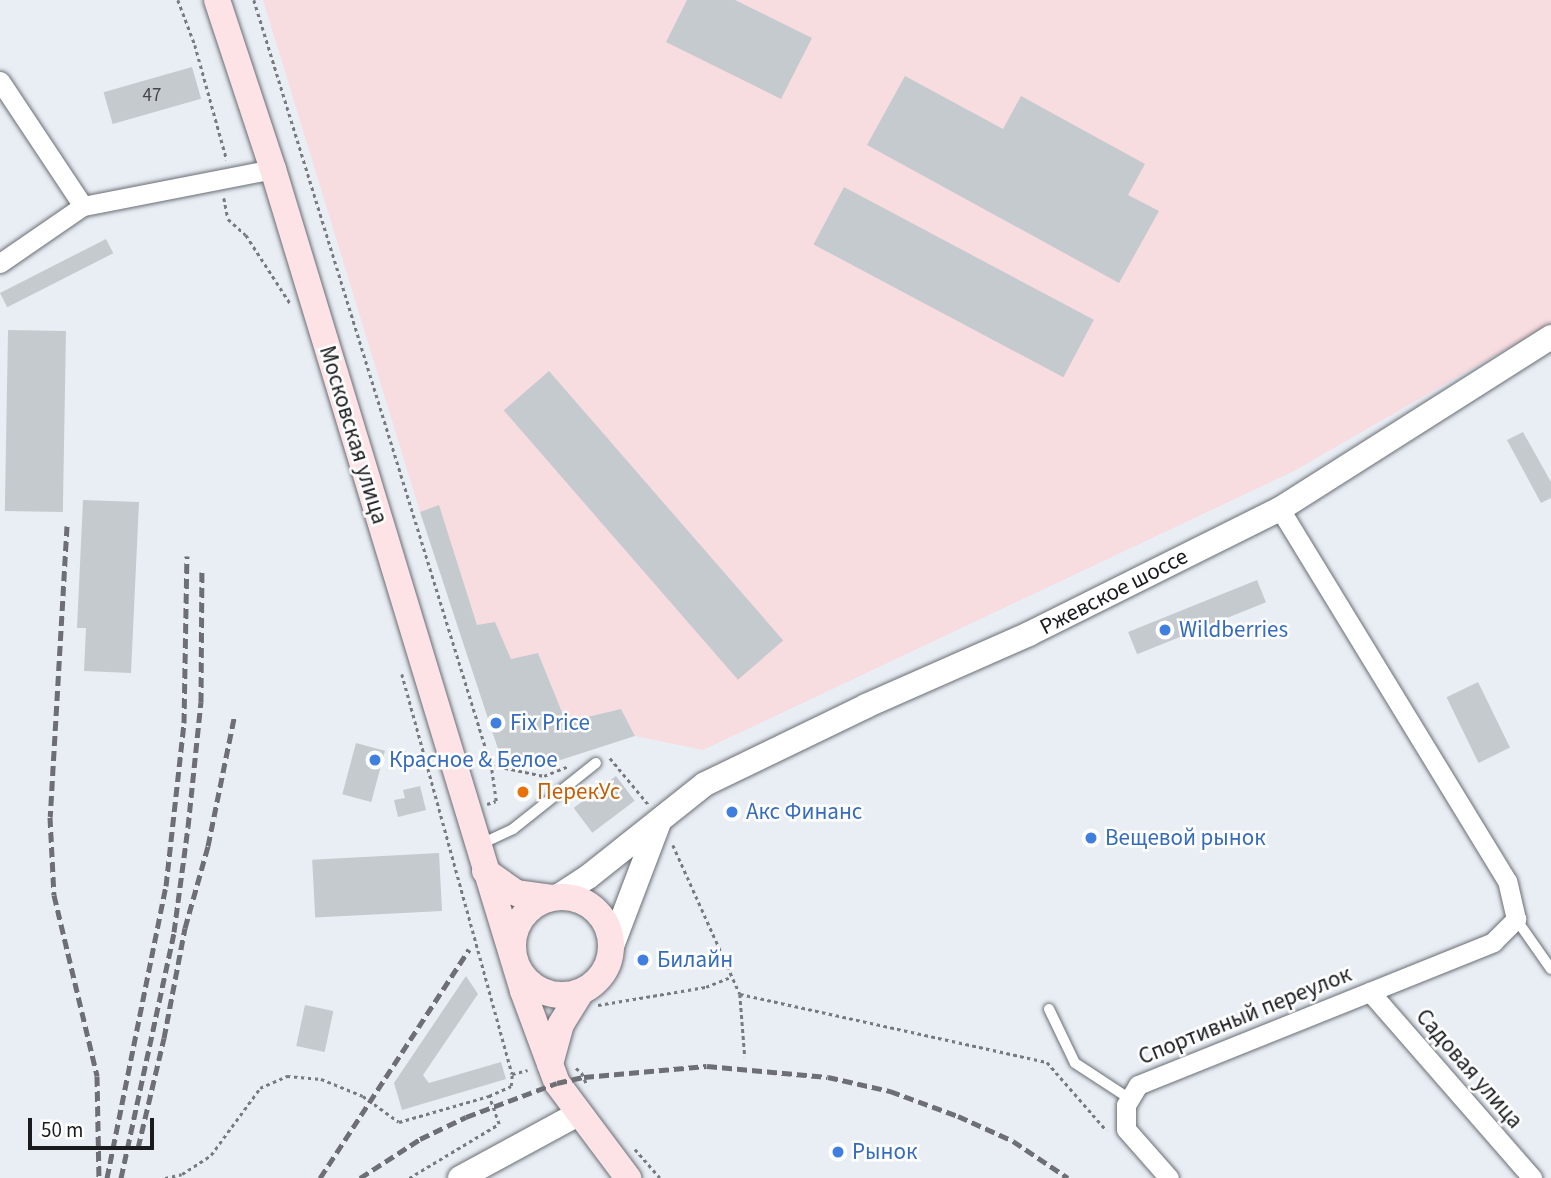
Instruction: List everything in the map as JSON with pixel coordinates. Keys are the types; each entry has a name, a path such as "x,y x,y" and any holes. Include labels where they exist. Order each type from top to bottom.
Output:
{"main road":[{"name":"Московская улица","path":"217,0 273,169 482,858 550,1064 557,1083 578,1114 628,1178"},
{"path":"482,858 517,894 584,902 595,909 604,920 612,946 603,974 580,993 561,1024 550,1064"},
{"path":"554,897 540,902 522,917 513,939 515,963 521,975 541,992 567,996 580,993"}],"street":[{"path":"0,81 83,206"},
{"path":"0,262 83,206 273,169"},
{"name":"Ржевское шоссе","path":"554,897 588,877 705,785 866,706 1029,634 1280,509 1551,337"},
{"path":"1280,509 1507,881 1516,919"},
{"path":"612,946 661,818"},
{"name":"Спортивный переулок","path":"1134,1092 1493,942 1516,919"},
{"name":"Садовая улица","path":"1370,992 1532,1178"},
{"path":"1134,1092 1126,1105 1126,1129 1169,1178"},
{"path":"460,1178 578,1114"}],"lane":[{"path":"482,858 513,829 596,763"},
{"path":"1516,919 1551,969"},
{"path":"1049,1009 1075,1063 1134,1092"}],"path":[{"path":"254,0 491,765 544,776 570,766"},
{"path":"605,753 661,818 740,994 745,1057"},
{"path":"740,994 1047,1062 1111,1136"},
{"path":"165,1178 182,1174 211,1155 260,1088 287,1076 321,1080 363,1096 399,1122 489,1096 511,1086 512,1074"},
{"path":"409,1178 499,1124 489,1096"}],"shaded area":[{"path":"263,0 1551,0 1551,323 1294,471 703,750 635,736 621,709 566,722 538,653 511,659 495,623 477,625 439,506 420,512"}],"building":[{"path":"687,0 735,0 812,38 781,99 666,42"},
{"path":"192,67 201,99 113,124 104,92"},
{"path":"905,76 1003,129 1021,96 1145,164 1128,195 1159,211 1119,283 867,145"},
{"path":"844,187 1094,320 1063,377 813,244"},
{"path":"106,239 113,253 7,307 0,293"},
{"path":"8,330 66,331 63,512 5,511"},
{"path":"549,371 783,640 738,680 504,410"},
{"path":"1523,432 1551,482 1551,498 1541,503 1507,440"},
{"path":"83,500 139,502 131,673 84,671 86,628 77,628"},
{"path":"439,505 477,625 495,622 511,659 538,653 566,722 621,709 635,736 545,765 499,752 420,512"},
{"path":"1257,580 1266,602 1137,654 1128,632"},
{"path":"1478,682 1510,748 1479,763 1447,697"},
{"path":"356,743 385,751 371,802 342,794"},
{"path":"616,776 635,801 592,833 574,808"},
{"path":"420,786 426,810 398,817 394,800 405,798 403,790"},
{"path":"439,853 442,911 315,918 312,860"},
{"path":"466,976 478,994 423,1075 429,1083 501,1062 506,1079 402,1110 394,1083"},
{"path":"305,1005 333,1011 325,1052 296,1046"}],"railway":[{"path":"67,526 50,817 54,895 97,1076 99,1178"},
{"path":"107,1178 166,886 184,723 187,556"},
{"path":"121,1178 174,932 201,702 202,572"},
{"path":"138,1148 164,1038 185,928 208,846 234,718"},
{"path":"320,1178 469,949"},
{"path":"360,1178 420,1139 466,1117 557,1083 584,1077 707,1066 828,1077 890,1091 958,1116 1013,1141 1068,1178"}],"place":[{"name":"Wildberries","path":"1165,630"},
{"name":"Fix Price","path":"496,723"},
{"name":"Красное & Белое","path":"375,760"},
{"name":"ПерекУс","path":"523,792"},
{"name":"Акс Финанс","path":"732,812"},
{"name":"Вещевой рынок","path":"1091,838"},
{"name":"Билайн","path":"643,960"},
{"name":"Рынок","path":"838,1152"}]}
